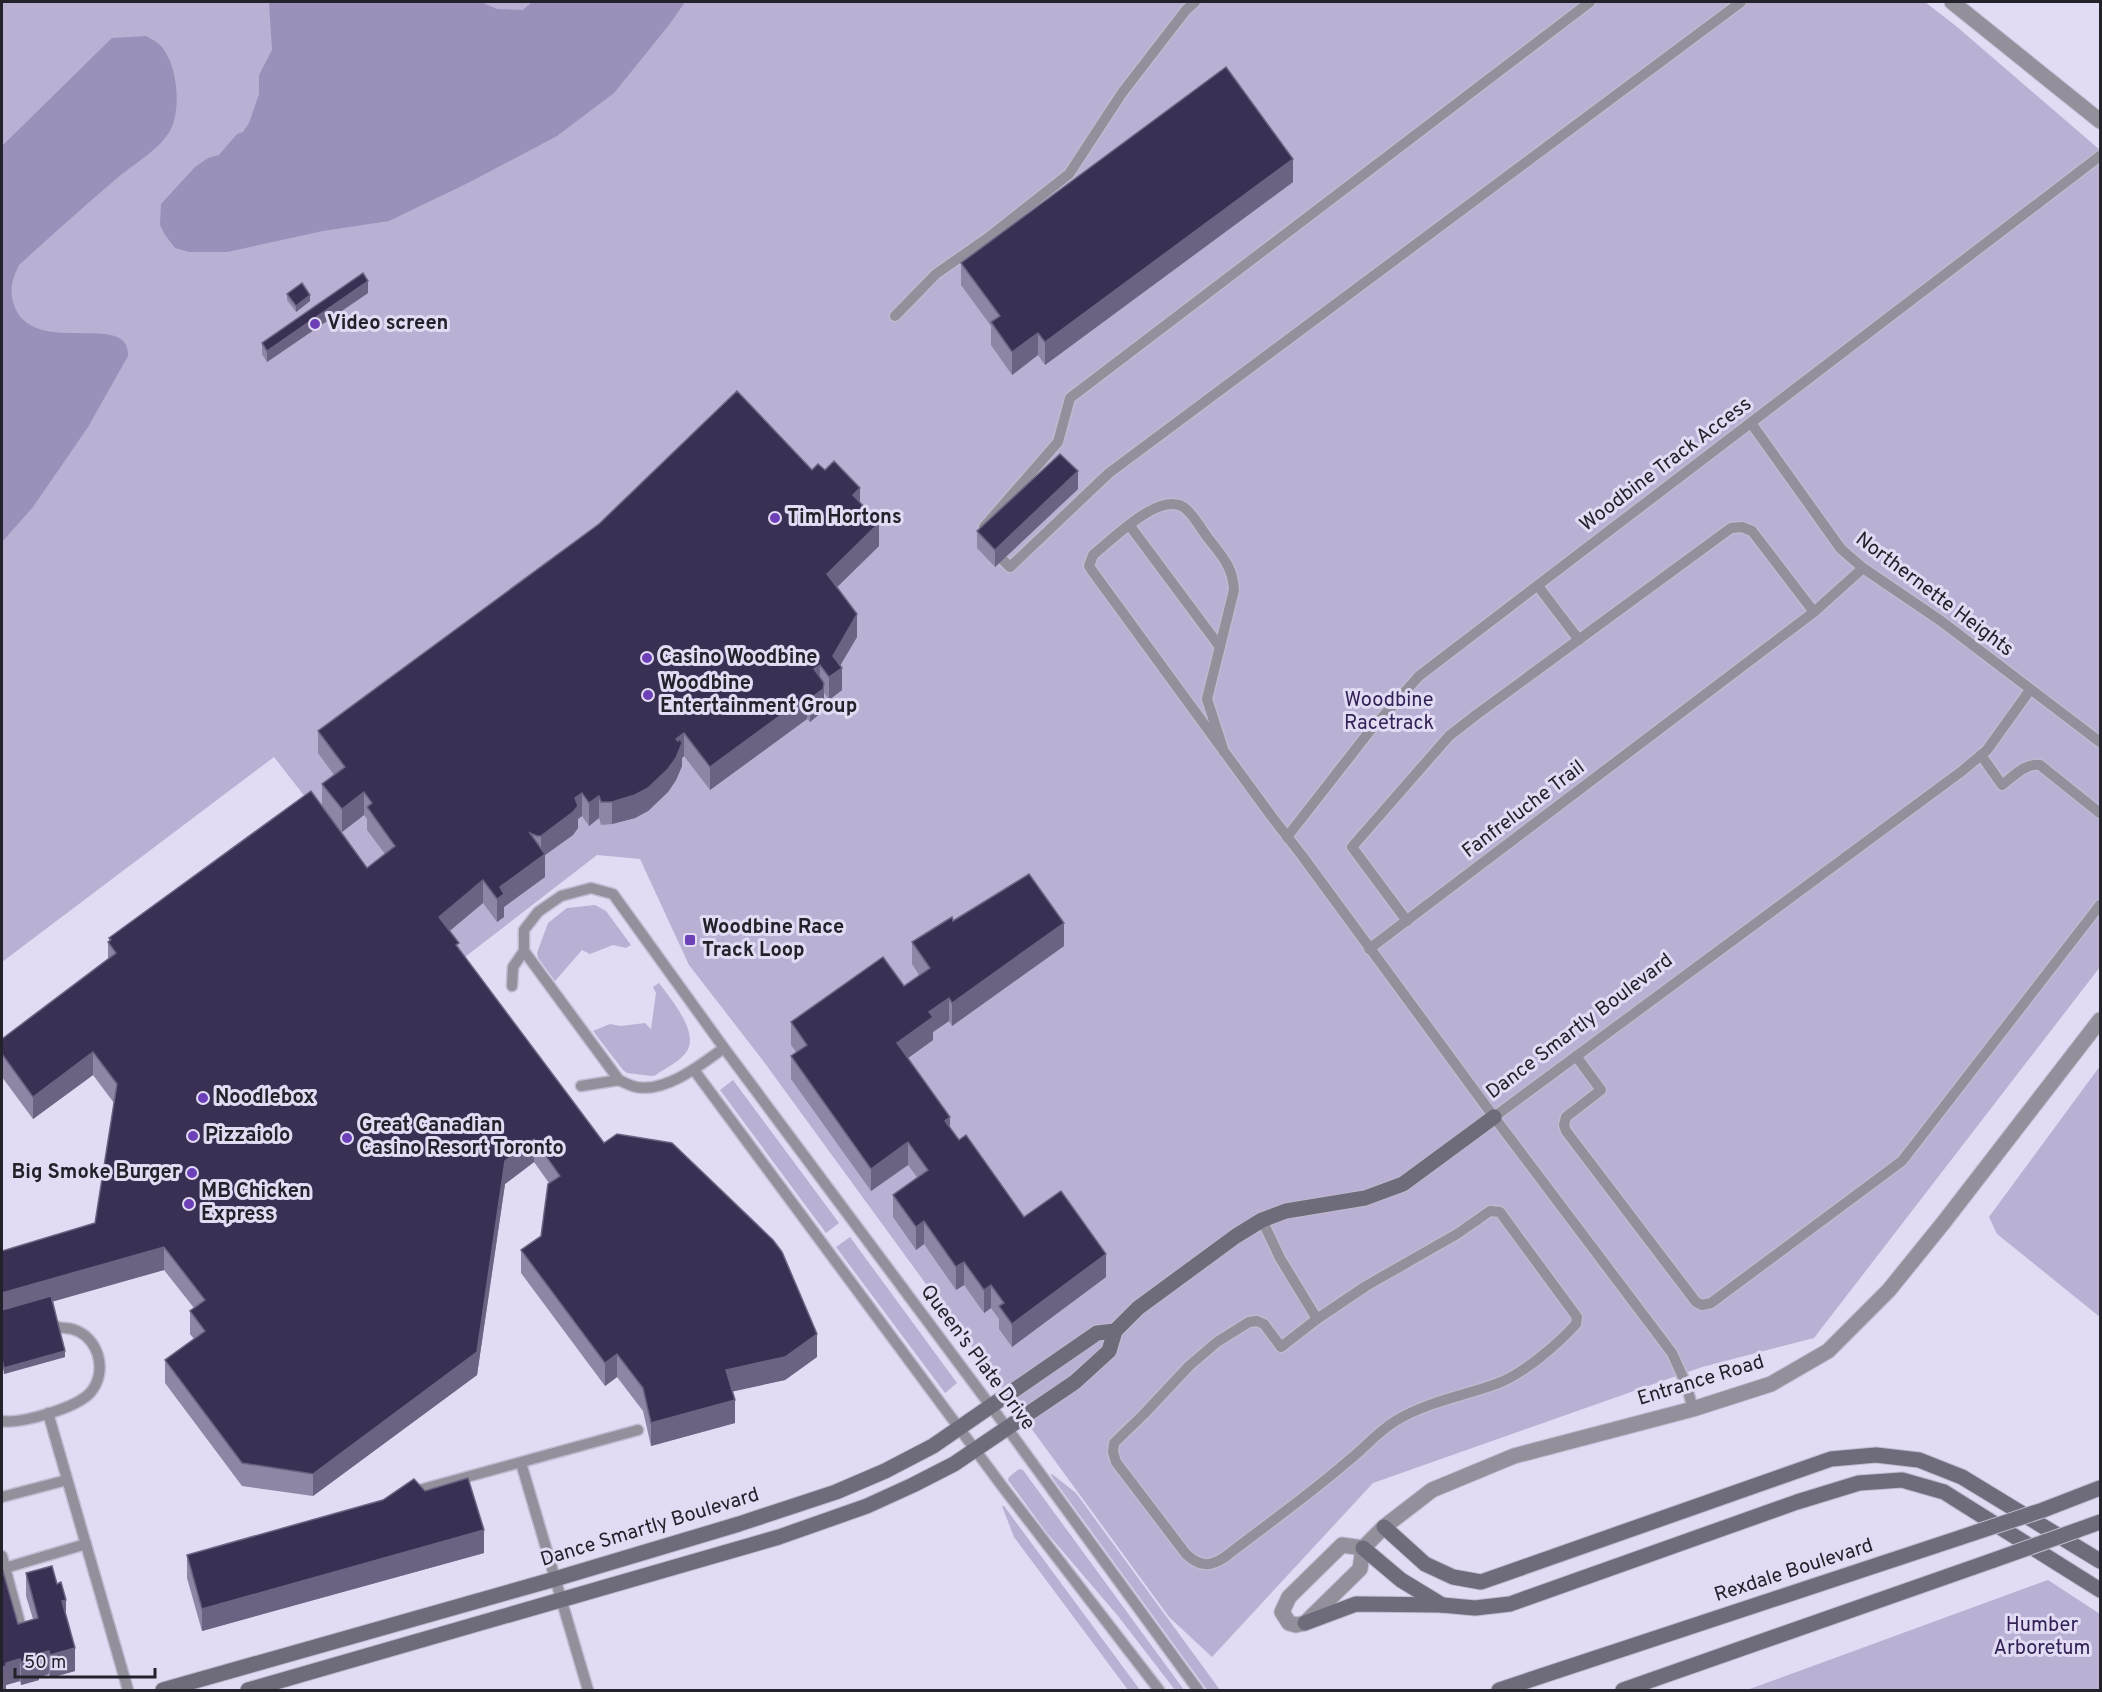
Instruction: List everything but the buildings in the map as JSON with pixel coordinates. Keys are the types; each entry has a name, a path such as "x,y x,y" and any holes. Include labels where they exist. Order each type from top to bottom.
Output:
{"main road":[{"name":"Dance Smartly Boulevard","path":"248,1690 779,1537 867,1506 954,1464 1075,1382 1109,1351 1115,1332 1138,1308 1236,1236 1262,1220 1286,1211 1365,1198 1403,1184 1494,1117"},
{"name":"Dance Smartly Boulevard","path":"163,1690 555,1579 739,1524 836,1491 885,1471 929,1449 1097,1333 1115,1332"},
{"path":"1384,1527 1425,1564 1453,1577 1480,1582 1832,1459 1876,1455 1918,1460 1962,1477 2100,1561"},
{"path":"1305,1623 1356,1604 1442,1605 1475,1608 1510,1604 1859,1482 1902,1480 1944,1492 2100,1590"},
{"name":"Rexdale Boulevard","path":"1499,1690 1544,1683 2100,1488"},
{"path":"1623,1690 2100,1522"},
{"path":"1363,1548 1401,1580 1442,1605"}],"street":[{"path":"1952,2 2100,121"},
{"name":"Entrance Road","path":"1305,1623 1360,1569 1363,1548 1384,1527 1432,1490 1514,1455 1694,1409 1771,1384 1828,1351 1889,1290 2100,1020"},
{"path":"1305,1623 1296,1625 1288,1623 1284,1618 1283,1607 1289,1597 1342,1545 1363,1548"}],"lane":[{"path":"895,316 936,274 989,237 1069,174 1122,93 1185,10 1195,2"},
{"path":"986,541 979,533 1005,502 1018,494 1045,465 1058,442 1070,398 1590,2"},
{"path":"1006,563 1076,497 1741,2"},
{"name":"Woodbine Track Access","path":"1287,837 1369,732 1419,676 2100,156"},
{"name":"Northernette Heights","path":"1751,423 1841,549 1863,568 1941,621 2100,742"},
{"path":"1005,502 1015,513"},
{"path":"1224,752 1207,699 1234,590 1233,575 1185,508 1170,504 1151,509 1130,525 1093,555 1089,566 1224,752 1303,857 1369,949 1672,1353 1694,1409"},
{"path":"997,512 1006,522"},
{"path":"987,523 996,532"},
{"path":"1130,525 1220,647"},
{"path":"1407,921 1352,847 1449,736 1731,528 1742,527 1752,531 1814,612"},
{"name":"Fanfreluche Trail","path":"1369,949 1814,612 1863,568"},
{"path":"1538,585 1579,640"},
{"name":"Dance Smartly Boulevard","path":"1494,1117 1943,786 1987,750 2031,690"},
{"path":"1981,755 2002,785 2026,767 2033,764 2040,765 2100,813"},
{"name":"Queen's Plate Drive","path":"512,986 513,967 524,951 525,930 538,912 561,896 591,888 614,894 724,1048 991,1406 1198,1690"},
{"path":"1576,1056 1601,1090 1566,1117 1564,1125 1566,1131 1696,1302 1702,1305 1711,1303 1902,1161 2100,905"},
{"path":"524,951 619,1080 636,1088 656,1088 694,1070 724,1048"},
{"path":"694,1070 975,1449 1159,1690"},
{"path":"581,1086 619,1080"},
{"path":"1495,1210 1505,1218 1577,1317 1576,1324 1570,1330 1514,1376 1498,1384 1448,1398 1408,1413 1394,1421 1372,1438 1350,1460 1225,1557 1216,1563 1196,1564 1116,1462 1113,1452 1114,1443 1189,1366 1217,1342 1249,1322 1257,1321 1264,1324 1281,1347 1317,1319 1366,1286 1495,1210"},
{"path":"1262,1220 1280,1258 1317,1319"},
{"path":"2,1421 23,1420 78,1402 89,1394 97,1383 100,1370 99,1357 94,1344 84,1334 72,1329 58,1328"},
{"path":"48,1413 128,1690"},
{"path":"423,1489 638,1430"},
{"path":"521,1463 588,1690"},
{"path":"2,1497 68,1480"},
{"path":"5,1568 86,1544"},
{"path":"2,1556 23,1635"}],"green space":[{"name":"Woodbine Racetrack","path":"2,2 1925,2 2100,150 2100,967 1814,1338 1702,1367 1373,1483 1212,1657 1169,1617 761,1058 689,965 640,859 597,855 443,974 274,757 2,962"},
{"path":"595,905 606,911 631,945 626,948 613,945 590,954 582,950 555,981 538,958 537,953 548,923 567,908"},
{"path":"659,983 682,1015 690,1043 684,1055 656,1075 627,1073 593,1031 610,1024 621,1026 645,1023 651,1029 656,993 653,987"},
{"path":"2100,1066 2100,1317 1997,1234 1989,1217"},
{"path":"733,1080 839,1223 826,1233 720,1090"},
{"path":"850,1237 957,1383 945,1393 836,1247"},
{"path":"1019,1469 1023,1470 1184,1690 1175,1690 1118,1616 1047,1533 1008,1480"},
{"path":"1052,1474 1076,1493 1220,1690 1207,1690 1054,1480"},
{"path":"1002,1506 1140,1690 1128,1690 1014,1537"},
{"name":"Humber Arboretum","path":"2048,1580 2100,1614 2100,1690 1747,1690"}],"shaded area":[{"path":"269,2 481,2 497,9 523,10 532,2 685,2 614,93 557,136 470,182 389,221 323,231 227,252 189,252 175,248 160,225 161,204 195,167 208,158 219,155 249,123 259,94 259,75 272,50"},
{"path":"146,36 164,50 169,58 175,80 177,104 168,134 163,141 19,265 12,289 12,300 24,321 40,329 114,336 125,343 128,356 88,427 33,507 2,542 2,146 112,38"}],"place":[{"name":"Video screen","path":"315,324"},
{"name":"Tim Hortons","path":"775,518"},
{"name":"Casino Woodbine","path":"647,658"},
{"name":"Woodbine Entertainment Group","path":"648,695"},
{"name":"Woodbine Race Track Loop","path":"690,940"},
{"name":"Noodlebox","path":"203,1098"},
{"name":"Pizzaiolo","path":"193,1136"},
{"name":"Great Canadian Casino Resort Toronto","path":"347,1138"},
{"name":"Big Smoke Burger","path":"192,1173"},
{"name":"MB Chicken Express","path":"189,1204"}]}
